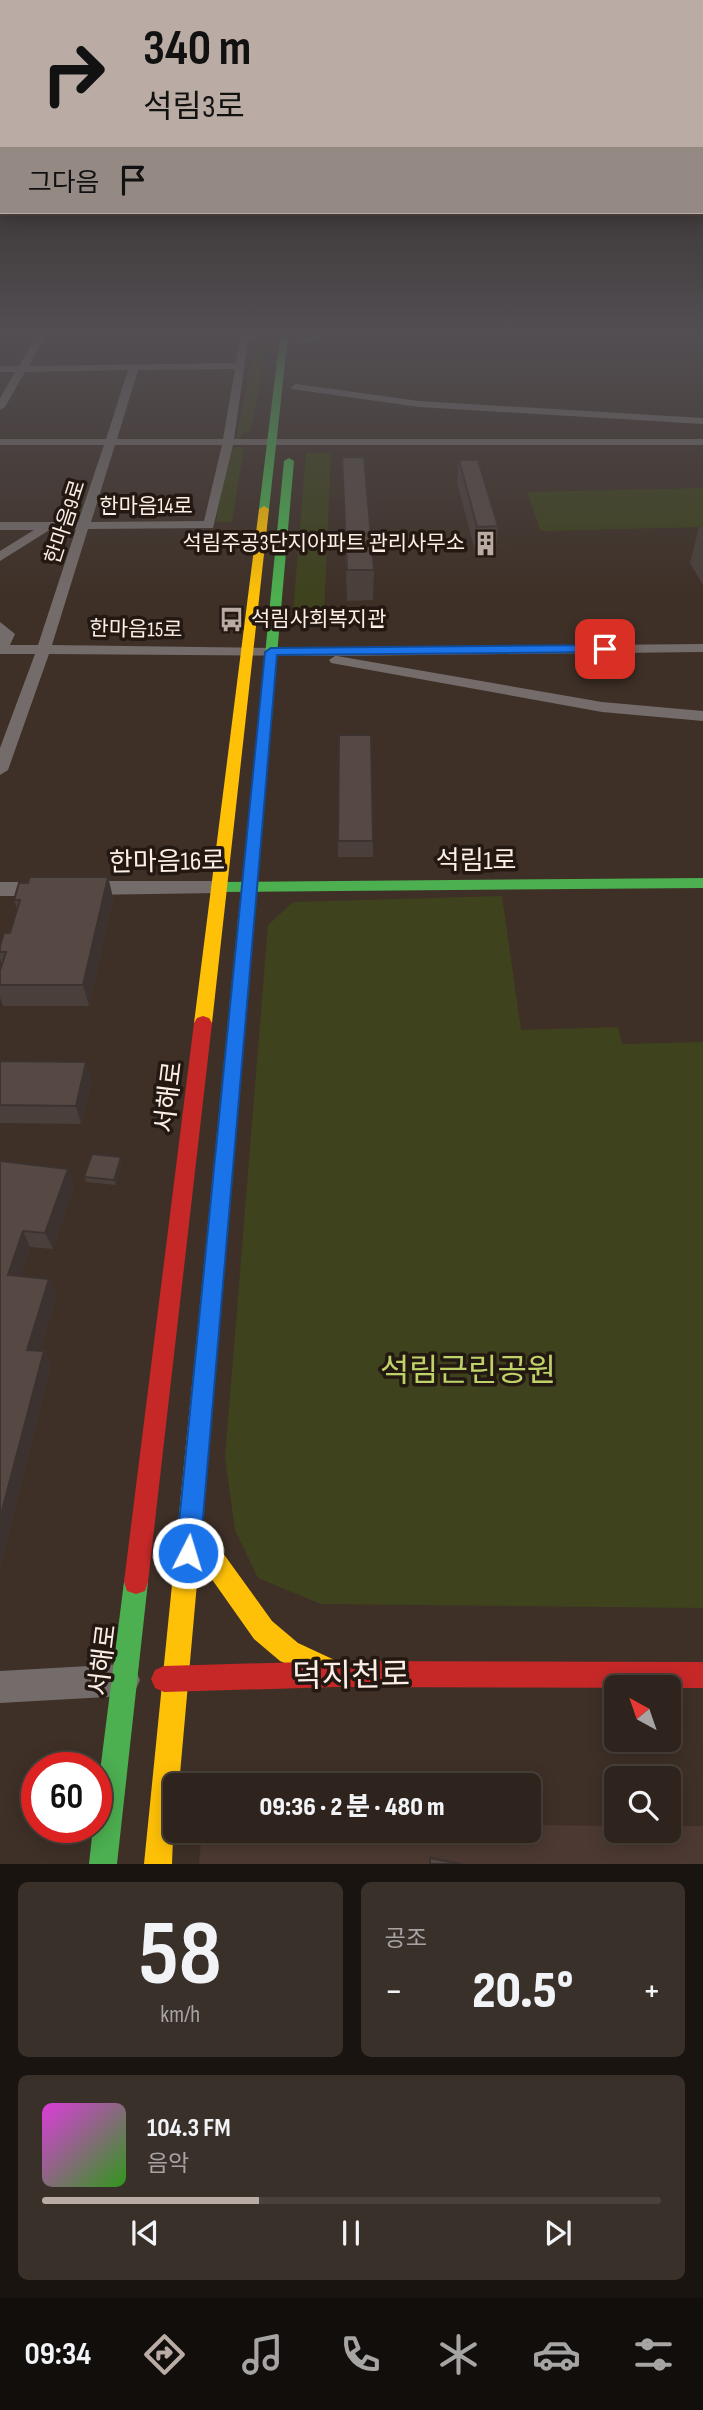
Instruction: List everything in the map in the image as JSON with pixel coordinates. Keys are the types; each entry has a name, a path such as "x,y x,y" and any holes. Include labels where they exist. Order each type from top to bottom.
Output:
{"main road":[{"name":"서해로","path":"103,1864 273,423"},
{"path":"158,1864 250,887 279,651 291,436"},
{"name":"석림1로","path":"250,887 703,883"},
{"name":"한마음16로","path":"218,887 250,887"},
{"path":"190,1528 263,1630 289,1652 337,1674"},
{"name":"덕지천로","path":"124,1680 337,1674 703,1675"}],"street":[{"name":"한마음9로","path":"0,770 44,649 116,423"},
{"path":"228,443 231,423"},
{"path":"0,442 271,443 291,436 703,442"},
{"name":"한마음14로","path":"0,526 209,525 228,443"},
{"path":"0,556 48,526"},
{"path":"0,626 8,634 0,649"},
{"path":"279,651 703,648"},
{"name":"한마음15로","path":"0,649 279,651"},
{"path":"279,651 602,707 703,716"},
{"name":"한마음16로","path":"0,889 218,887"},
{"name":"덕지천로","path":"0,1687 124,1680"}],"shaded area":[{"path":"541,1825 604,1826 604,1843 681,1843 681,1826 703,1826 703,1864 199,1864 201,1843 541,1843"}],"green space":[{"path":"239,423 252,423 251,430 242,434 241,441 236,440"},
{"path":"244,447 232,522 216,522 229,448"},
{"path":"306,453 331,453 324,613 293,613"},
{"path":"703,488 703,527 541,531 527,492"},
{"name":"석림근린공원","path":"502,896 521,1030 618,1027 622,1044 703,1042 703,1608 321,1604 258,1578 235,1530 225,1458 268,925 293,902"}],"building":[{"path":"342,457 364,457 374,570 347,570"},
{"path":"459,460 478,460 498,526 477,527"},
{"path":"339,735 371,735 373,841 338,841"},
{"path":"30,877 108,877 83,985 0,985 0,971 6,952 0,952 0,946 4,933 10,933 20,900 14,900 19,883 28,883"},
{"path":"0,1061 86,1062 76,1106 0,1105"},
{"path":"92,1154 121,1157 114,1180 84,1177"},
{"path":"0,1161 68,1169 45,1233 23,1231 8,1275 49,1279 27,1350 44,1351 0,1518"},
{"path":"430,1858 461,1864 430,1864"}],"traffic: fast":[{"path":"264,509 274,423"},
{"path":"271,655 289,461"},
{"path":"218,887 703,883"},
{"path":"203,1385 245,930"},
{"path":"103,1864 136,1582"}],"traffic: slow":[{"path":"203,1023 264,509"},
{"path":"245,930 271,655"},
{"path":"158,1864 203,1385"},
{"path":"190,1528 263,1630 289,1652 332,1672"}],"traffic: jam":[{"path":"136,1582 203,1023"},
{"path":"164,1679 337,1674 703,1675"}],"place":[{"name":"석림주공3단지아파트 관리사무소","path":"485,543"},
{"name":"석림사회복지관","path":"231,619"}],"route":[{"path":"188,1553 271,652 605,649"}]}
